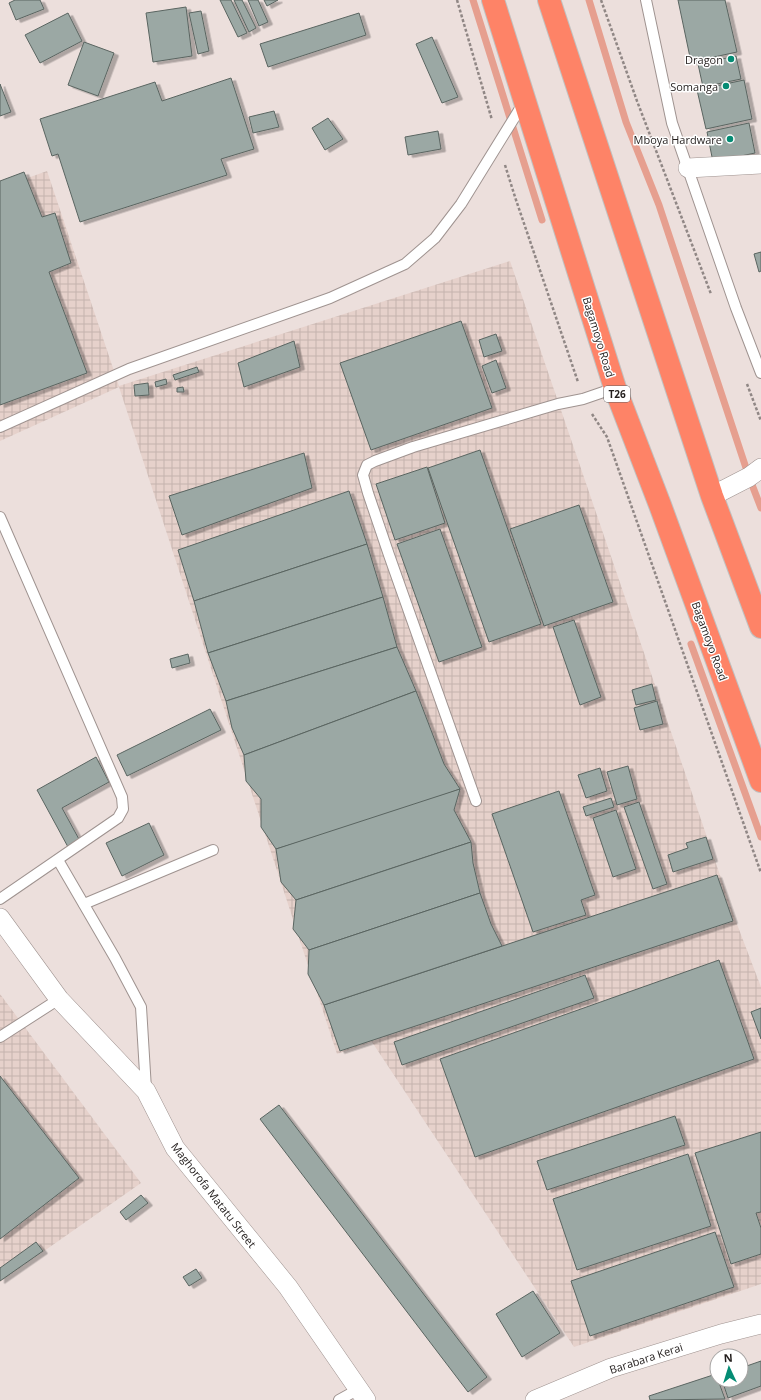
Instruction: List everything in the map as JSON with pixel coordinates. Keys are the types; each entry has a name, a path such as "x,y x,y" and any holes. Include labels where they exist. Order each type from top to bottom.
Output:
{"highway":[{"name":"Bagamoyo Road","path":"493,0 615,388 660,505 761,781"},
{"path":"550,0 712,496 761,627"}],"street":[{"path":"688,168 761,164"},
{"path":"712,496 749,477 761,468"},
{"name":"Maghorofa Matatu Street","path":"0,918 59,999 146,1091 175,1148 288,1287 362,1395"},
{"name":"Barabara Kerai","path":"535,1400 611,1368 721,1334 761,1324"}],"lane":[{"path":"647,0 672,123 736,308 761,373"},
{"path":"0,427 129,369 330,298 405,264 436,238 461,204 525,101"},
{"path":"476,801 387,548 363,475 367,465 413,447 558,404 583,399 615,388"},
{"path":"0,517 122,797 123,809 118,818 0,899"},
{"path":"84,904 213,850"},
{"path":"58,860 115,958 140,1007 146,1091"},
{"path":"0,1036 59,999"},
{"path":"340,1400 362,1395"}],"path":[{"path":"457,0 493,122"},
{"path":"601,0 645,123 712,297"},
{"path":"504,159 515,197 583,399 607,437 761,873"},
{"path":"744,377 761,421"}],"shaded area":[{"path":"47,171 119,386 510,261 735,919 761,987 761,1284 574,1347 372,1042 337,1054 119,387 0,441 0,188"},
{"path":"0,994 141,1183 0,1282"}],"building":[{"path":"15,0 40,0 44,9 16,20 9,3"},
{"path":"220,0 231,0 247,33 238,37"},
{"path":"234,0 242,0 256,28 249,32"},
{"path":"248,0 258,0 268,22 259,26"},
{"path":"264,0 278,0 267,6"},
{"path":"678,0 725,0 737,52 691,62"},
{"path":"186,7 192,56 153,62 146,13"},
{"path":"201,11 209,51 198,54 189,13"},
{"path":"68,13 82,41 40,63 25,35"},
{"path":"359,13 366,35 268,67 260,44"},
{"path":"432,37 458,97 442,103 416,44"},
{"path":"84,42 114,53 98,96 68,85"},
{"path":"736,56 741,79 703,87 698,64"},
{"path":"231,78 254,149 221,159 227,175 80,222 58,154 52,156 40,119 155,82 162,101"},
{"path":"744,80 752,119 706,129 697,90"},
{"path":"0,84 11,112 0,116"},
{"path":"274,111 279,127 253,133 249,117"},
{"path":"328,118 343,139 325,150 312,128"},
{"path":"749,123 755,153 713,162 707,132"},
{"path":"438,131 441,149 408,155 405,137"},
{"path":"24,172 42,217 55,213 71,263 49,272 87,373 0,405 0,181"},
{"path":"761,252 761,271 759,272 754,254"},
{"path":"461,321 492,408 371,450 340,363"},
{"path":"496,334 502,351 484,357 479,340"},
{"path":"294,341 300,367 244,387 238,363"},
{"path":"496,360 506,388 492,393 482,366"},
{"path":"197,367 199,372 175,380 173,375"},
{"path":"166,379 167,384 156,387 155,382"},
{"path":"148,383 149,395 135,396 134,385"},
{"path":"183,387 184,392 177,392 177,388"},
{"path":"480,450 541,624 489,642 428,468"},
{"path":"304,453 312,488 182,535 169,496"},
{"path":"427,467 445,523 395,540 376,484"},
{"path":"349,491 367,544 194,601 178,550"},
{"path":"579,505 613,602 544,626 510,529"},
{"path":"440,529 482,647 439,662 397,544"},
{"path":"367,544 383,597 208,653 194,601"},
{"path":"383,597 397,647 226,701 208,653"},
{"path":"574,620 601,697 580,705 553,627"},
{"path":"397,647 416,691 244,755 232,728 226,701"},
{"path":"188,654 190,663 172,668 170,659"},
{"path":"652,684 656,700 636,705 632,690"},
{"path":"416,691 444,764 460,789 395,813 276,849 261,827 261,799 246,781 244,755"},
{"path":"657,701 663,724 640,730 634,708"},
{"path":"210,709 221,730 127,776 117,755"},
{"path":"96,757 109,782 62,808 80,841 68,847 37,790"},
{"path":"628,766 637,799 617,805 607,772"},
{"path":"600,768 607,791 586,798 578,775"},
{"path":"460,789 454,810 471,842 296,900 281,882 276,849"},
{"path":"559,791 595,895 581,900 586,915 533,932 492,814"},
{"path":"611,798 614,807 586,816 583,807"},
{"path":"639,802 667,884 653,889 624,807"},
{"path":"616,810 636,869 613,877 593,818"},
{"path":"149,823 164,855 122,876 106,843"},
{"path":"706,837 713,859 673,872 668,855 688,848 686,843"},
{"path":"471,842 473,863 480,893 309,950 293,929 296,900"},
{"path":"717,875 733,921 340,1051 324,1005"},
{"path":"480,893 491,924 502,946 324,1005 308,974 309,950"},
{"path":"719,960 754,1059 475,1157 440,1059"},
{"path":"585,975 594,998 402,1065 394,1042"},
{"path":"761,1008 761,1039 751,1012"},
{"path":"0,1076 79,1178 0,1239"},
{"path":"279,1105 487,1377 468,1392 260,1119"},
{"path":"675,1116 685,1145 547,1190 537,1161"},
{"path":"761,1132 761,1212 756,1213 761,1228 761,1254 731,1264 695,1153"},
{"path":"688,1154 711,1226 577,1270 553,1199"},
{"path":"141,1195 148,1203 126,1220 120,1212"},
{"path":"715,1232 734,1287 590,1336 571,1281"},
{"path":"36,1242 43,1251 0,1281 0,1268"},
{"path":"196,1269 202,1278 189,1286 183,1277"},
{"path":"533,1291 560,1333 522,1357 496,1314"},
{"path":"761,1361 761,1386 728,1398 725,1388 749,1388 749,1365"},
{"path":"709,1376 709,1388 721,1388 725,1399 650,1400 649,1396"}],"waterway":[{"path":"473,0 542,220"},
{"path":"589,0 626,122 659,205 749,477 761,508"},
{"path":"691,644 761,837"}],"place":[{"name":"Dragon","path":"731,59"},
{"name":"Somanga","path":"726,86"},
{"name":"Mboya Hardware","path":"730,139"}]}
